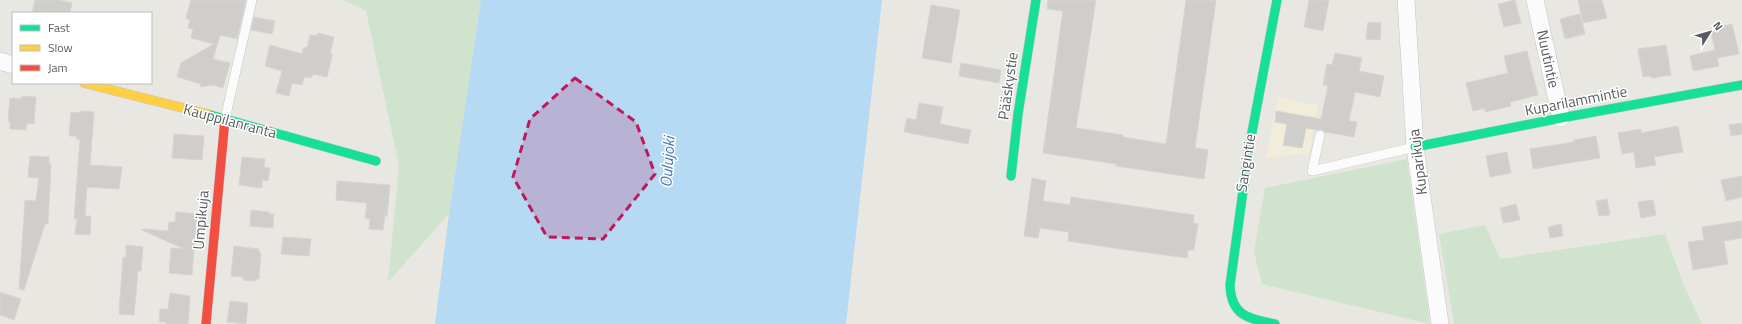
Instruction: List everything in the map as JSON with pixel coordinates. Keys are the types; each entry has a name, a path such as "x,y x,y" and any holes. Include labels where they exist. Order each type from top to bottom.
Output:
{"street":[{"name":"Pääskystie","path":"1011,176 1018,114 1036,0"},
{"name":"Sangintie","path":"1238,319 1230,297 1231,278 1245,170 1258,92 1277,0"},
{"name":"Kuparikuja","path":"1406,0 1415,147 1440,324"},
{"name":"Nuutintie","path":"1535,0 1562,118"},
{"path":"0,61 12,65"},
{"name":"Kauppilanranta","path":"88,84 225,119 376,161"},
{"name":"Kuparilammintie","path":"1415,147 1742,85"},
{"name":"Umpikuja","path":"206,324 225,119"},
{"path":"1238,319 1247,317 1275,324"}],"lane":[{"path":"225,119 252,0"},
{"path":"1320,134 1312,171 1415,147"}],"highlighted area":[{"path":"575,78 636,122 655,174 603,239 547,237 513,177 530,119"}],"shaded area":[{"path":"1278,97 1318,106 1309,153 1266,158"}],"green space":[{"path":"343,0 481,0 449,214 388,282 399,166 366,11"},
{"path":"1407,159 1430,324 1262,284 1254,252 1265,188"},
{"path":"1485,225 1500,259 1665,234 1684,286 1702,324 1454,324 1439,234"}],"water":[{"name":"Oulujoki","path":"481,0 882,0 846,324 435,324 449,214"}],"building":[{"path":"35,0 59,0 72,3 70,12 32,12"},
{"path":"191,0 246,0 237,39 220,35 213,59 230,63 223,88 213,85 200,87 201,84 177,77 181,63 214,44 191,38 193,29 188,28 190,20 186,18"},
{"path":"1048,0 1096,0 1076,128 1123,135 1123,137 1166,144 1186,0 1216,0 1195,148 1208,150 1204,179 1043,153 1063,11 1047,9"},
{"path":"1309,0 1329,0 1323,31 1304,27"},
{"path":"1515,0 1521,23 1504,27 1498,4"},
{"path":"1578,0 1602,0 1607,18 1583,23"},
{"path":"931,5 960,10 951,63 922,58"},
{"path":"1580,14 1585,34 1565,39 1560,19"},
{"path":"254,17 275,21 272,34 251,30"},
{"path":"1368,22 1381,23 1380,40 1366,39"},
{"path":"1732,24 1739,54 1717,58 1719,66 1693,71 1690,56 1715,50 1710,29"},
{"path":"318,33 334,37 327,77 313,74 311,78 304,77 302,85 292,83 289,96 276,93 282,71 265,66 270,45 302,54 304,47 307,48 310,35 317,36"},
{"path":"1666,45 1671,75 1652,78 1651,76 1643,77 1638,49"},
{"path":"1527,51 1538,95 1510,102 1511,106 1485,112 1485,108 1473,111 1466,83 1508,73 1504,56"},
{"path":"1335,53 1362,58 1359,71 1384,76 1380,97 1355,92 1349,121 1357,122 1354,137 1325,132 1321,129 1317,130 1306,128 1302,148 1283,145 1287,124 1275,122 1276,111 1321,119 1328,86 1323,85 1327,64 1332,65"},
{"path":"961,63 1001,70 999,83 959,76"},
{"path":"22,96 36,97 34,124 27,123 26,130 10,129 10,121 8,121 10,98 22,99"},
{"path":"919,103 943,107 940,124 971,130 968,144 904,132 907,118 916,120"},
{"path":"80,111 94,112 90,165 122,167 119,189 87,187 85,216 91,216 90,235 75,234 77,219 74,219 80,139 76,139 77,136 69,136 71,112 80,113"},
{"path":"1742,123 1742,134 1731,136 1729,125"},
{"path":"1678,126 1683,152 1654,157 1656,165 1636,168 1634,152 1622,154 1618,133 1641,129 1641,133"},
{"path":"174,134 204,136 202,160 172,158"},
{"path":"1596,136 1600,158 1533,169 1530,149 1574,142 1574,140"},
{"path":"1507,152 1511,173 1490,177 1486,156"},
{"path":"30,156 49,157 49,163 51,164 48,224 45,224 24,290 19,289 25,200 36,201 39,178 28,177"},
{"path":"242,157 265,159 264,167 270,168 268,181 262,180 262,188 239,185"},
{"path":"1742,176 1742,197 1726,201 1721,180"},
{"path":"1032,178 1046,181 1043,201 1070,205 1071,197 1194,215 1193,223 1198,224 1194,250 1188,250 1187,258 1120,249 1068,241 1069,232 1040,228 1038,238 1024,236"},
{"path":"337,181 390,185 387,216 385,215 383,230 369,229 370,219 365,218 367,203 336,200"},
{"path":"1607,199 1610,215 1599,216 1596,201"},
{"path":"1653,200 1656,215 1641,218 1638,202"},
{"path":"1516,204 1520,220 1503,223 1500,208"},
{"path":"251,210 274,214 273,228 250,226"},
{"path":"176,212 197,214 192,275 169,273 171,248 184,249 142,230 168,231 169,222 175,222"},
{"path":"1742,221 1742,238 1724,241 1728,264 1693,270 1688,242 1704,240 1702,227"},
{"path":"1561,224 1563,236 1550,238 1548,227"},
{"path":"283,237 311,239 309,256 281,254"},
{"path":"126,245 143,247 141,271 138,271 134,315 119,314 123,257 126,258"},
{"path":"234,246 259,249 259,252 261,253 259,279 256,279 256,281 243,280 243,277 231,276"},
{"path":"0,292 21,299 14,320 0,315"},
{"path":"170,293 190,296 188,324 166,324 166,322 159,322 160,309 168,309"},
{"path":"230,301 248,303 246,324 227,322"}],"traffic: fast":[{"path":"1011,176 1018,114 1036,0"},
{"path":"1275,324 1250,318 1238,310 1231,295 1230,285 1249,148 1277,0"},
{"path":"1415,147 1561,118 1742,85"},
{"path":"207,114 376,161"}],"traffic: slow":[{"path":"88,84 207,114"}],"traffic: jam":[{"path":"206,324 225,119"}]}
